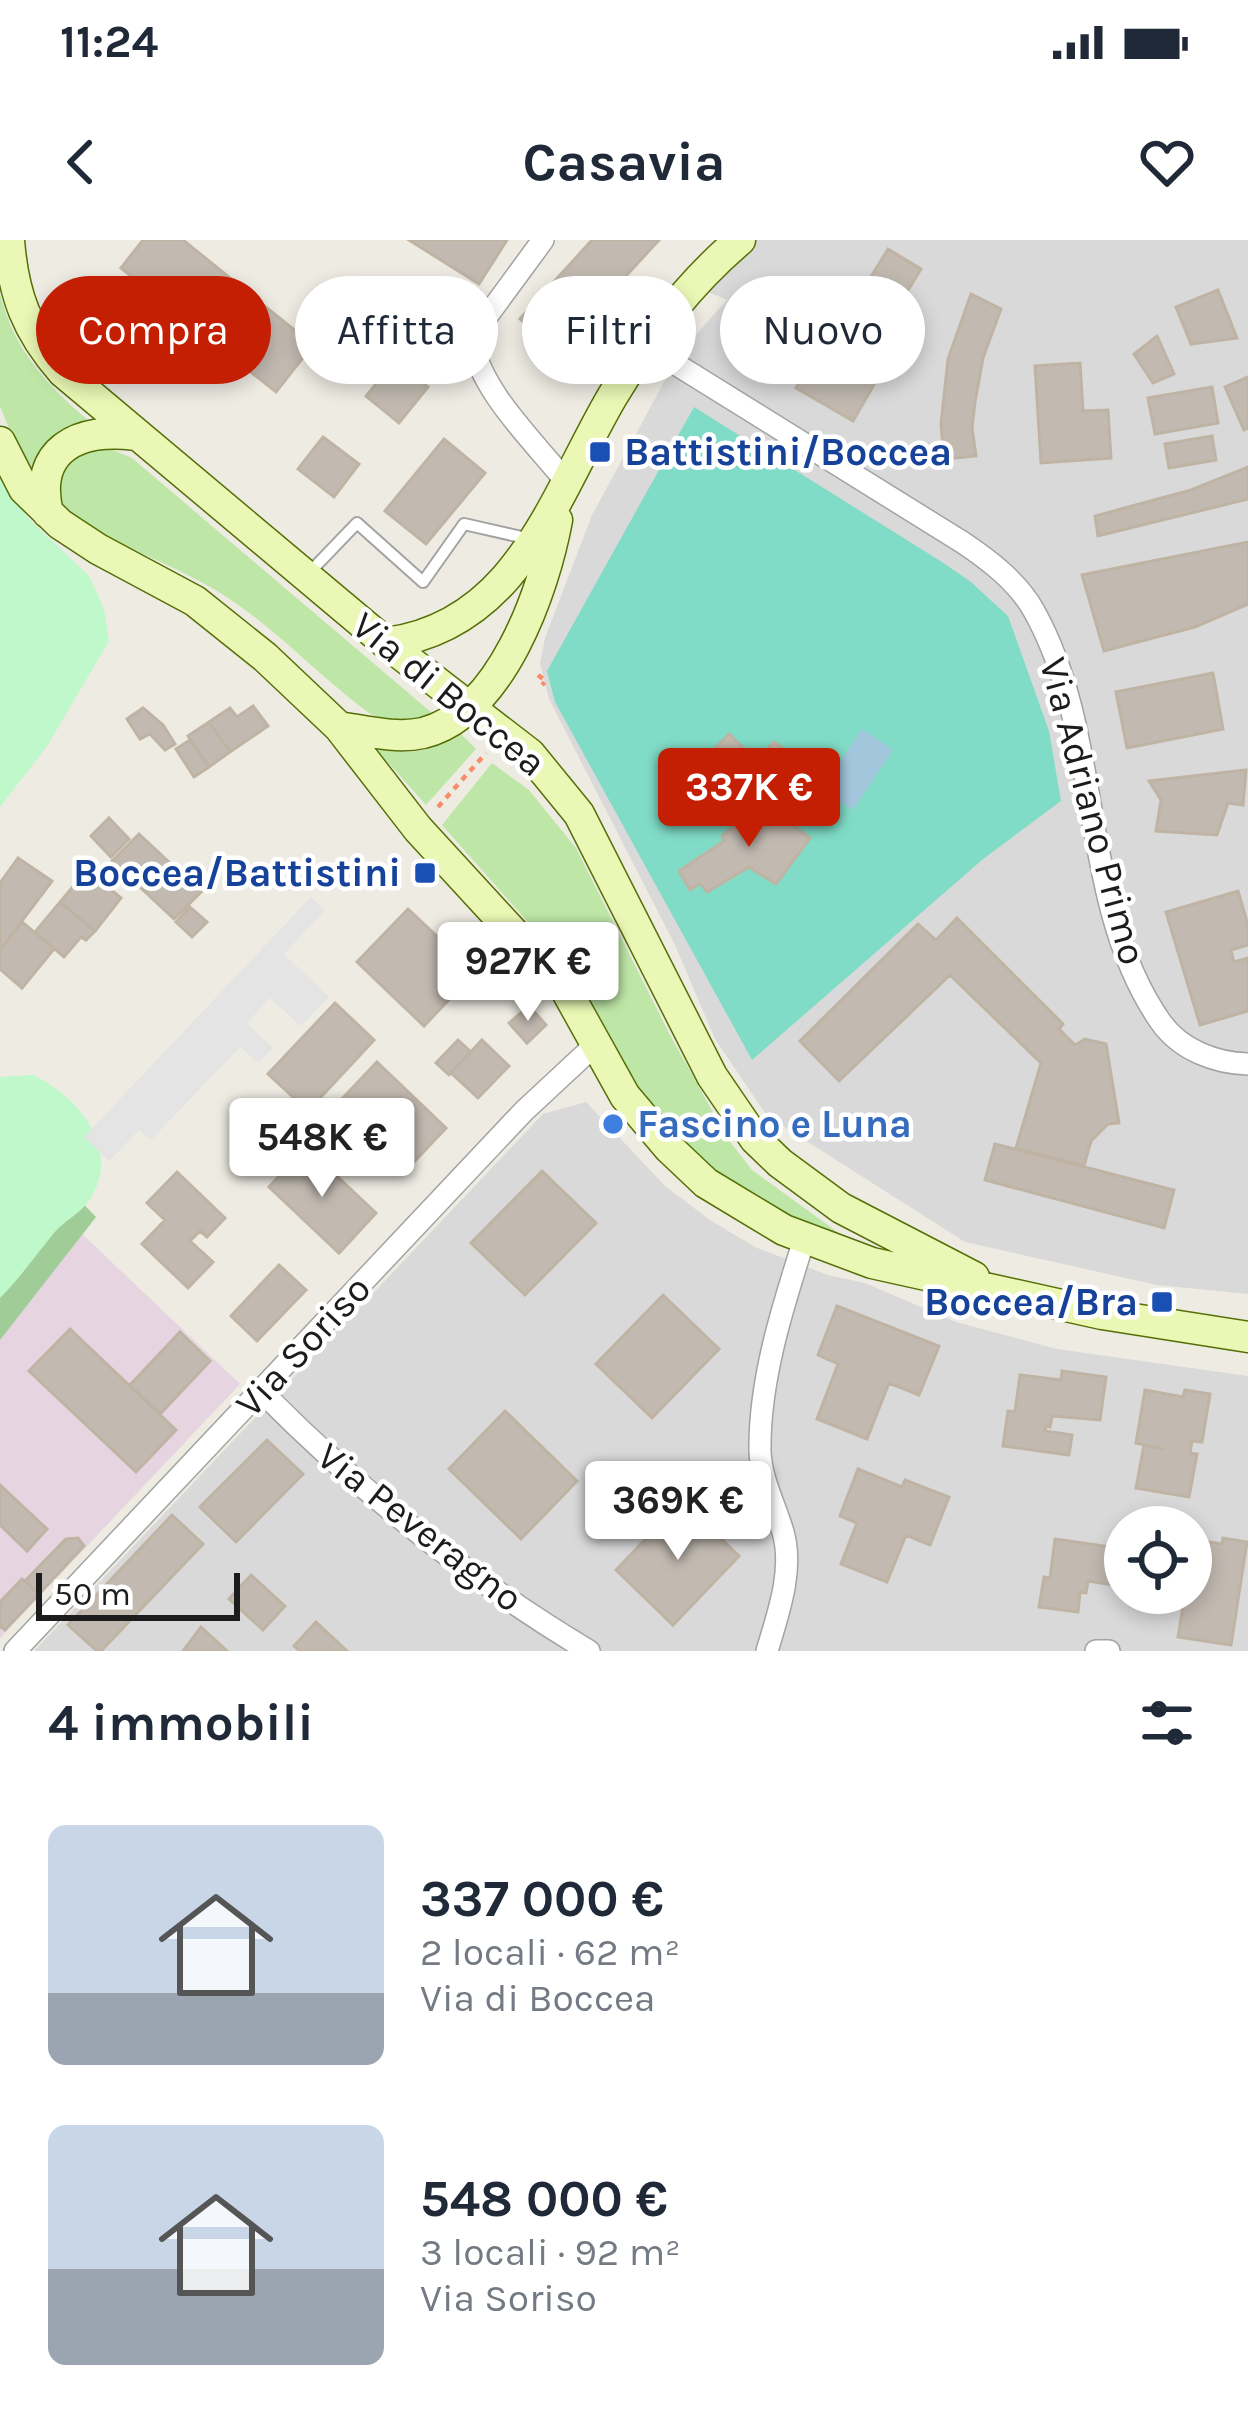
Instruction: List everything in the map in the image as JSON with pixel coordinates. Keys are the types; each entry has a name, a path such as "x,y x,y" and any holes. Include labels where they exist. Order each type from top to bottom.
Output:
{"main road":[{"name":"Via di Boccea","path":"9,240 15,292 35,338 64,372 305,577 530,754 579,814 712,1076 755,1139 841,1208 1000,1292"},
{"path":"696,284 740,240"},
{"path":"386,643 424,637 466,616 535,540 622,384"},
{"path":"48,513 46,476 63,448 91,434 135,435"},
{"name":"Via di Boccea","path":"0,442 17,478 48,513 98,549 194,601 289,678 339,727 418,829 566,990 625,1096 692,1172 739,1205 804,1240 885,1267 1102,1314 1248,1337"},
{"path":"339,727 419,734 440,727 467,707 494,678 519,638 547,562 564,491"}],"street":[{"path":"543,240 471,338 476,361 564,491"},
{"name":"Via Adriano Primo","path":"696,377 962,542 1025,597 1044,630 1064,688 1108,892 1137,977 1160,1021 1185,1045 1218,1060 1248,1064"},
{"name":"Via Soriso","path":"14,1651 524,1111 595,1045"},
{"path":"767,1651 787,1563 784,1536 761,1468 761,1432 780,1321 804,1240"},
{"name":"Via Peveragno","path":"261,1390 322,1452 404,1522 495,1590 590,1651"},
{"path":"1096,1651 1109,1651"}],"lane":[{"path":"305,577 357,523 422,582 464,524 535,540"}],"path":[{"path":"538,675 546,681 542,686"},
{"path":"434,811 488,751"}],"shaded area":[{"path":"745,240 1248,240 1248,1294 1157,1285 965,1242 767,1116 715,1039 675,945 549,699 540,664 545,638 592,515 663,384 696,384 696,335 720,308 720,384 925,384 925,276 720,276 720,297 696,284"},
{"path":"311,897 325,910 284,954 329,997 301,1026 270,998 247,1023 273,1048 258,1063 240,1047 151,1140 139,1130 109,1161 84,1137"},
{"path":"586,1102 665,1186 755,1247 828,1275 865,1283 956,1322 1057,1349 1248,1376 1248,1651 34,1651 543,1114"},
{"path":"82,1234 240,1384 0,1638 0,1323"}],"green space":[{"path":"0,293 14,333 36,368 36,384 50,384 94,425 34,470 13,439 0,406"},
{"path":"694,407 942,562 1008,616 1049,731 1061,801 982,860 752,1060 555,702 547,671"},
{"path":"94,449 132,458 432,713 401,723 369,713 237,604 74,515 56,500 57,476 75,458"},
{"path":"0,478 28,518 89,576 104,609 109,641 47,746 0,807"},
{"path":"459,732 476,749 426,805 376,749 420,751"},
{"path":"492,763 529,790 576,848 728,1139 752,1170 854,1244 798,1224 710,1173 648,1105 567,966 442,825"},
{"path":"33,1075 80,1111 99,1145 101,1164 88,1202 54,1233 0,1298 0,1077"},
{"path":"10,1129 96,1217 0,1340 0,1223"}],"water":[{"path":"862,729 893,750 853,810 821,790"}],"building":[{"path":"143,240 183,240 228,276 131,276 121,268"},
{"path":"409,240 507,240 484,276 466,276"},
{"path":"592,240 659,240 626,276 559,276"},
{"path":"888,249 921,269 917,276 871,276"},
{"path":"1218,290 1237,338 1191,344 1176,307"},
{"path":"971,294 1001,309 983,358 975,402 976,456 944,459 941,424 948,359"},
{"path":"271,311 295,330 295,368 276,392 266,384 271,384"},
{"path":"1157,336 1174,374 1153,383 1134,354"},
{"path":"1080,363 1083,411 1108,410 1111,458 1041,463 1035,366"},
{"path":"1248,377 1248,428 1244,430 1225,387"},
{"path":"376,384 428,387 399,423 366,396"},
{"path":"798,384 874,384 853,421 796,388"},
{"path":"1212,387 1218,423 1155,434 1148,398"},
{"path":"1212,436 1216,460 1169,468 1165,444"},
{"path":"323,437 359,464 334,497 298,469"},
{"path":"444,439 485,473 426,544 385,511"},
{"path":"1248,467 1248,499 1098,536 1095,516 1191,490"},
{"path":"1248,542 1248,604 1195,627 1104,651 1082,575"},
{"path":"1213,673 1223,729 1127,748 1116,692"},
{"path":"253,706 268,726 230,752 209,722 230,708 237,717"},
{"path":"143,708 163,725 175,744 165,750 150,734 140,739 127,719"},
{"path":"209,722 230,752 209,767 188,736"},
{"path":"729,734 754,758 718,795 693,771"},
{"path":"190,740 209,767 194,777 176,749"},
{"path":"774,742 810,770 775,806 758,789 727,822 715,810 770,753 767,749"},
{"path":"1246,770 1243,805 1228,803 1217,835 1156,831 1161,800 1149,781"},
{"path":"760,801 810,838 776,884 749,867 707,892 700,883 690,890 679,871 724,841 722,836"},
{"path":"109,818 129,839 111,857 91,836"},
{"path":"139,834 201,892 174,919 112,861"},
{"path":"18,858 52,881 0,950 0,883"},
{"path":"87,870 121,898 95,931 60,902"},
{"path":"1238,891 1248,925 1248,945 1231,950 1234,962 1248,958 1248,1011 1200,1025 1166,912"},
{"path":"60,902 95,931 86,940 81,937 64,957 35,932"},
{"path":"190,907 207,922 192,937 176,922"},
{"path":"408,909 475,972 424,1026 357,962"},
{"path":"957,918 1063,1024 1059,1029 1075,1045 1085,1039 1106,1044 1119,1123 1108,1124 1091,1141 1084,1166 1016,1148 1041,1063 950,975 839,1081 800,1041 918,924 936,940"},
{"path":"22,922 54,949 22,988 0,969 0,950"},
{"path":"335,1003 374,1040 308,1111 268,1074"},
{"path":"529,1006 546,1025 527,1043 509,1023"},
{"path":"458,1040 471,1052 449,1075 436,1063"},
{"path":"482,1040 509,1066 478,1098 451,1073"},
{"path":"377,1062 446,1128 410,1166 341,1100"},
{"path":"995,1144 1174,1190 1164,1228 985,1180"},
{"path":"306,1147 376,1213 339,1253 269,1187"},
{"path":"542,1171 596,1223 525,1295 471,1243"},
{"path":"177,1172 225,1218 207,1237 200,1231 190,1241 213,1262 188,1288 142,1244 165,1220 147,1203"},
{"path":"279,1265 306,1290 257,1341 231,1316"},
{"path":"663,1295 719,1349 652,1418 596,1364"},
{"path":"837,1306 939,1346 919,1395 889,1383 867,1439 817,1419 838,1364 818,1355"},
{"path":"70,1329 176,1430 136,1472 29,1371"},
{"path":"180,1332 210,1361 160,1414 130,1385"},
{"path":"1062,1371 1106,1377 1100,1420 1052,1416 1045,1431 1072,1435 1069,1455 1003,1446 1008,1411 1015,1412 1020,1375 1061,1380"},
{"path":"1145,1390 1183,1397 1185,1390 1210,1394 1202,1442 1192,1441 1190,1453 1197,1454 1189,1497 1136,1488 1144,1445 1164,1449 1136,1443"},
{"path":"505,1411 577,1481 521,1539 449,1469"},
{"path":"267,1440 303,1474 236,1542 200,1507"},
{"path":"858,1469 902,1487 905,1480 949,1497 930,1545 906,1535 887,1582 841,1564 857,1523 840,1516"},
{"path":"0,1485 47,1529 27,1551 0,1525"},
{"path":"682,1501 739,1556 673,1625 616,1570"},
{"path":"172,1515 203,1544 97,1651 68,1625"},
{"path":"78,1538 84,1546 39,1594 25,1581 66,1539"},
{"path":"1223,1538 1247,1542 1231,1645 1178,1637 1182,1614 1212,1614 1212,1542 1222,1544"},
{"path":"1055,1539 1104,1546 1104,1584 1088,1581 1086,1593 1080,1592 1078,1612 1039,1607 1044,1577 1050,1578"},
{"path":"251,1575 285,1606 263,1630 229,1599"},
{"path":"22,1579 39,1594 5,1630 0,1626 0,1602"},
{"path":"316,1622 347,1651 300,1651 294,1646"},
{"path":"201,1627 227,1651 183,1651"}],"place":[{"name":"Battistini/Boccea","path":"600,452"},
{"name":"Boccea/Battistini","path":"425,873"},
{"name":"Fascino e Luna","path":"613,1124"},
{"name":"Boccea/Bra","path":"1162,1302"}]}
